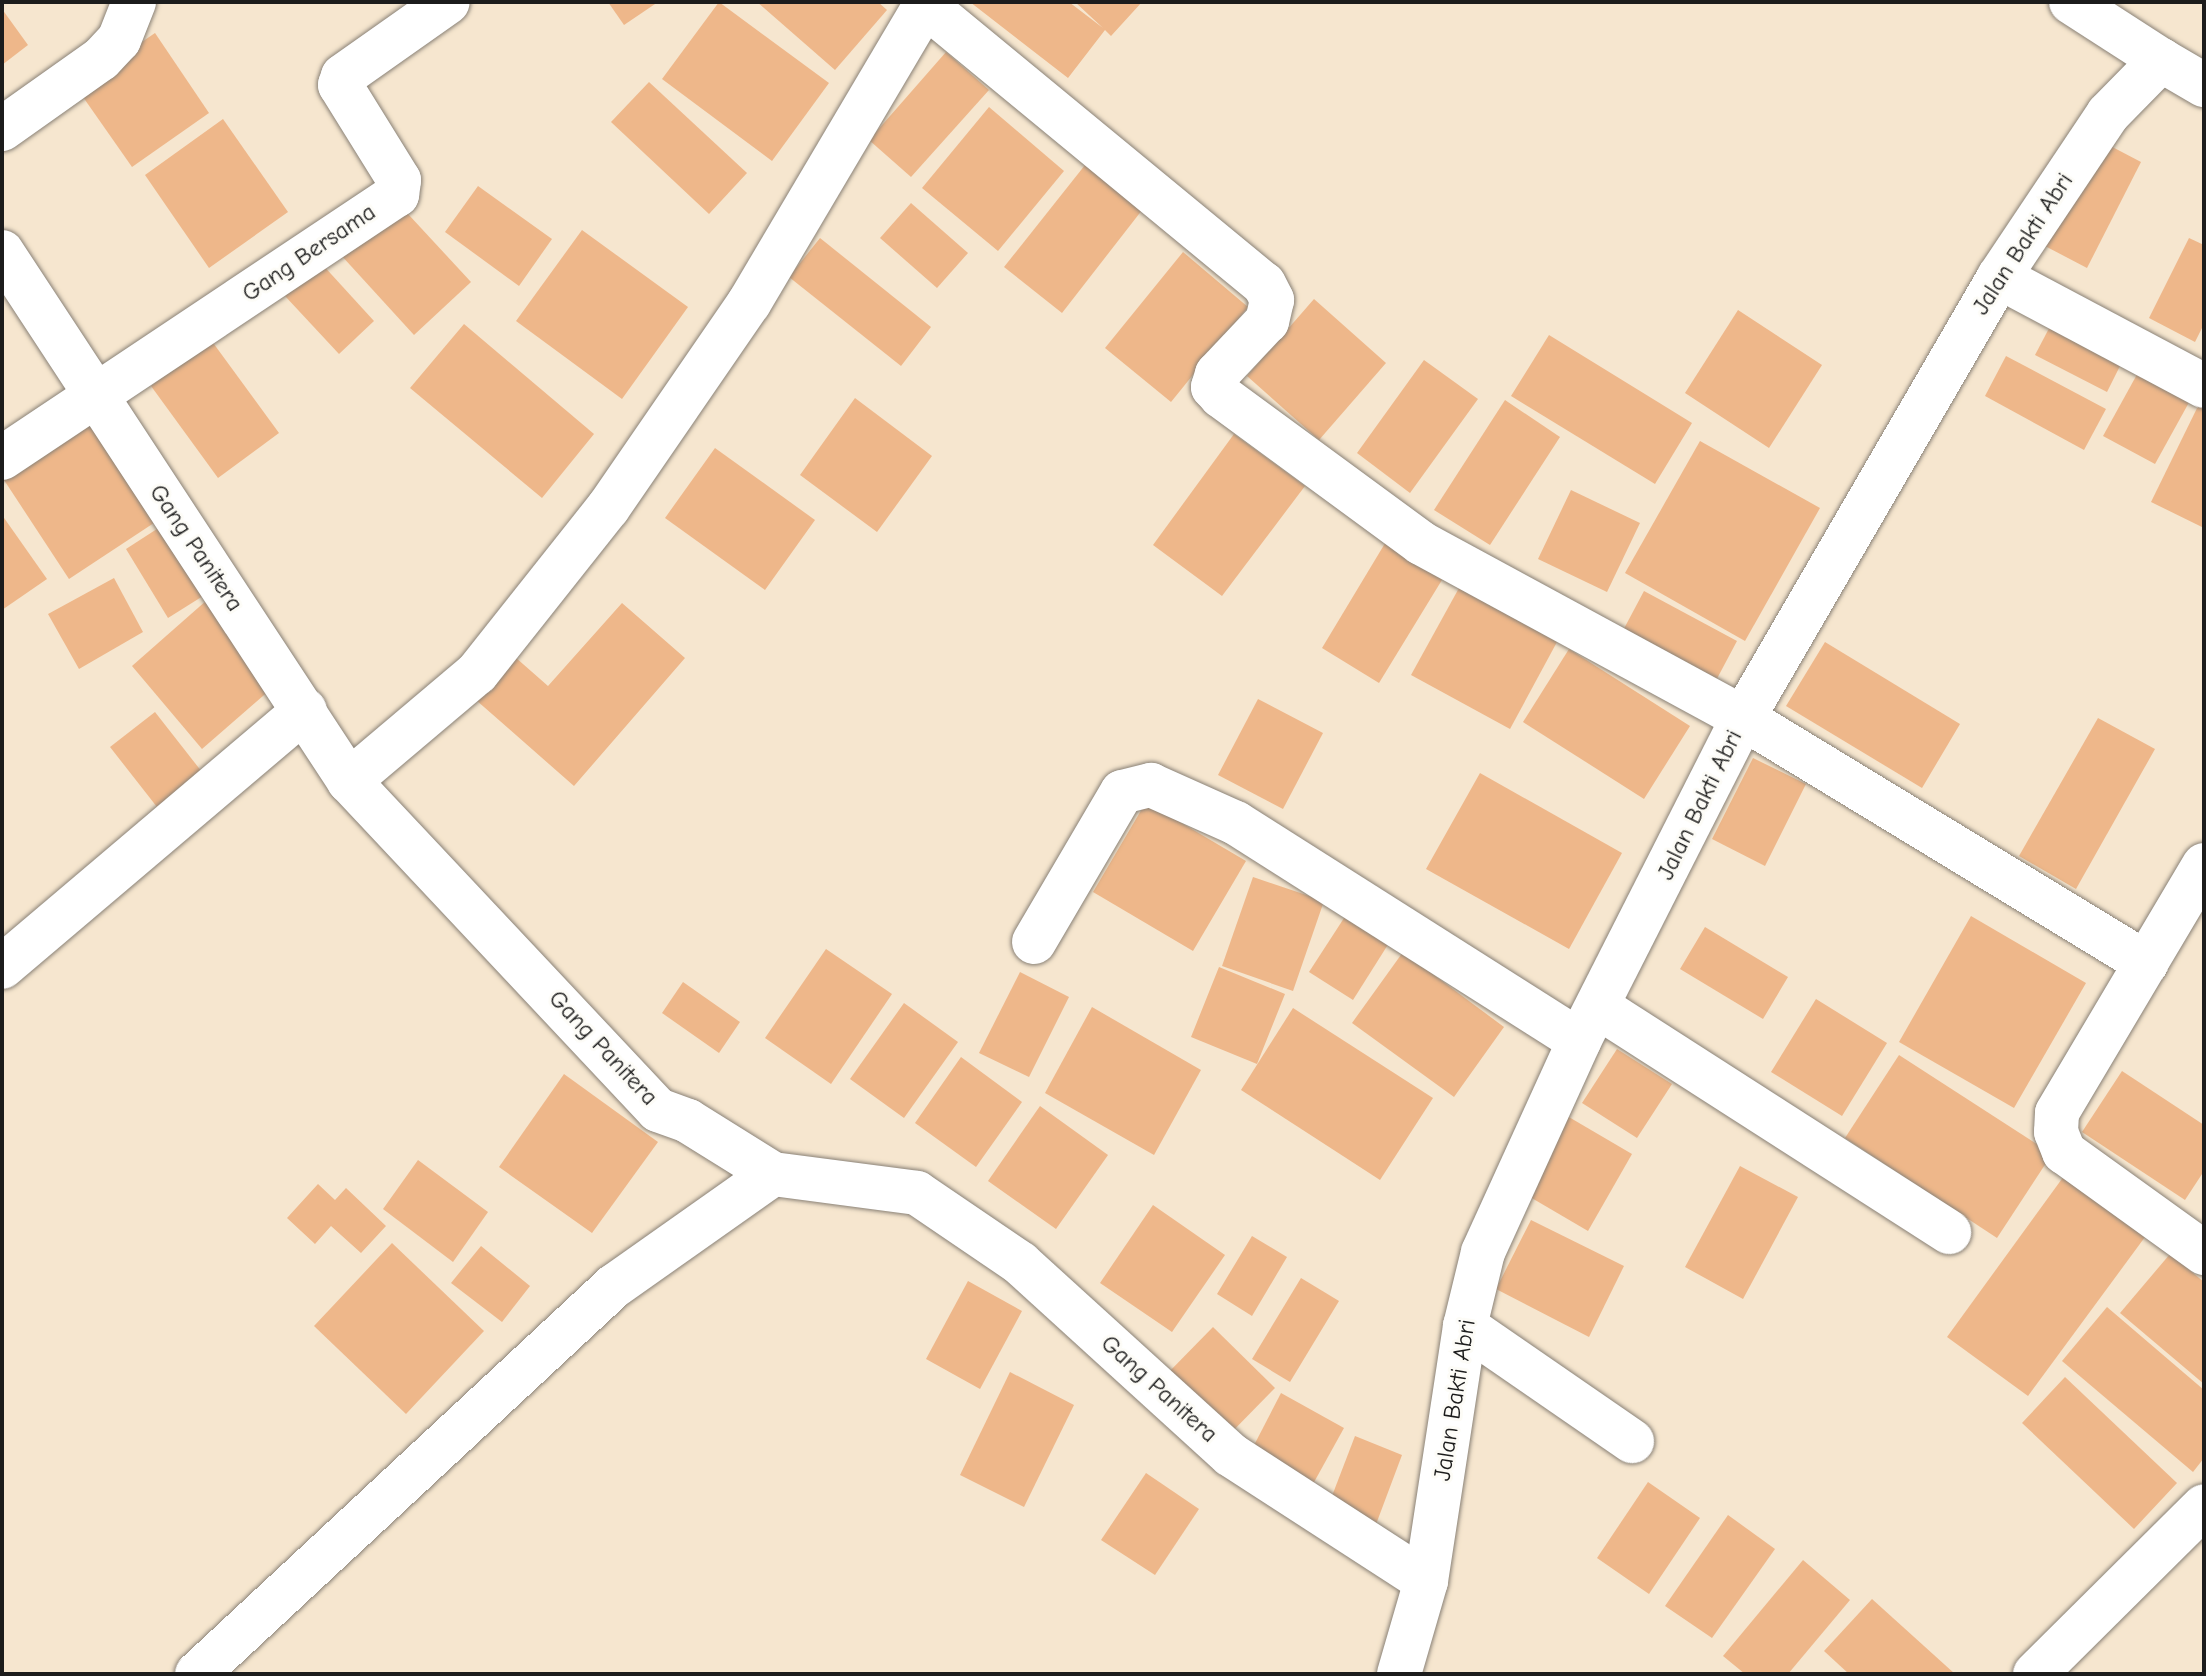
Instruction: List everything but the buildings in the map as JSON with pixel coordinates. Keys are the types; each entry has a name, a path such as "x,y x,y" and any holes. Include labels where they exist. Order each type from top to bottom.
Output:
{"street":[{"path":"2,129 101,59 119,40 134,2"},
{"name":"Gang Bersama","path":"2,458 397,195 399,180 340,85 343,76 448,2"},
{"path":"2071,2 2204,85"},
{"path":"349,781 477,673 608,508 749,303 926,3 1264,284 1272,300 1267,321 1217,374 1213,387 1221,396 1421,543 1743,718 2146,963"},
{"name":"Jalan Bakti Abri","path":"1399,1674 1426,1581 1465,1326 1483,1252 1589,1024 1743,718 1999,277 2108,114 2161,60"},
{"name":"Gang Panitera","path":"2,252 349,781 658,1110 688,1121 773,1174 917,1193 1020,1263 1231,1455 1426,1581"},
{"path":"1999,277 2204,386"},
{"path":"2,967 305,710"},
{"path":"1034,942 1122,792 1151,785 1236,823 1949,1232"},
{"path":"2204,865 2057,1113 2056,1132 2064,1152 2204,1253"},
{"path":"197,1674 614,1286 773,1174"},
{"path":"1465,1326 1632,1441"},
{"path":"2035,1674 2204,1506"}]}
